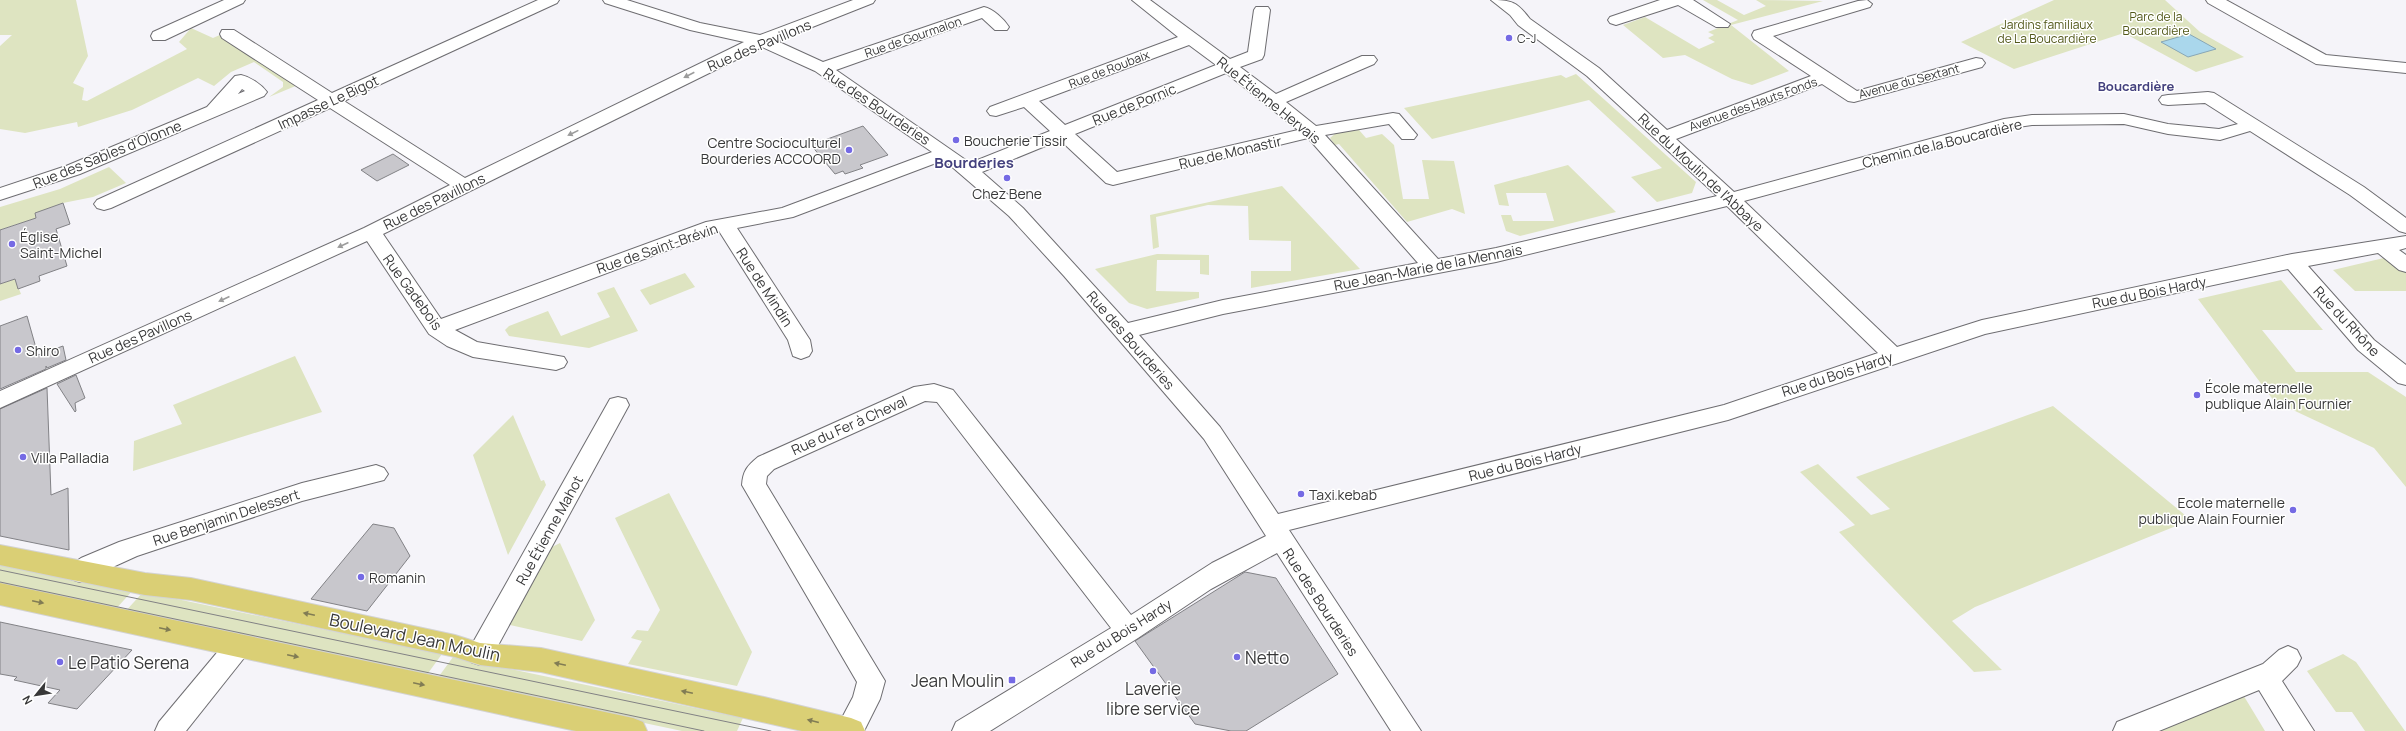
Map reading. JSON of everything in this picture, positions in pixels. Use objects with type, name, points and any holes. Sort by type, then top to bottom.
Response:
[{"type":"main road","name":"Boulevard Jean Moulin","points":[[0,555],[145,584],[191,589],[455,646],[480,654],[541,660],[764,709],[850,731]]},
{"type":"main road","points":[[0,594],[633,731]]},
{"type":"street","points":[[159,36],[237,0]]},
{"type":"street","name":"Impasse Le Bigot","points":[[104,204],[551,0]]},
{"type":"street","name":"Rue des Bourderies","points":[[610,0],[696,27],[762,41],[821,68],[970,170],[1016,212],[1125,331],[1212,433],[1276,534],[1408,731]]},
{"type":"street","name":"Rue des Pavillons","points":[[0,400],[371,232],[738,50],[868,0]]},
{"type":"street","name":"Rue Étienne Hervais","points":[[1140,0],[1274,100],[1312,132],[1434,268]]},
{"type":"street","name":"Rue du Moulin de l'Abbaye","points":[[1499,0],[1516,12],[1524,22],[1593,72],[1730,198],[1894,356]]},
{"type":"street","points":[[1616,20],[1676,0]]},
{"type":"street","points":[[1681,0],[1722,24]]},
{"type":"street","points":[[2214,0],[2322,60],[2406,68]]},
{"type":"street","name":"Avenue des Hauts Fonds","points":[[1825,77],[1760,35],[1864,4]]},
{"type":"street","name":"Rue de Pornic","points":[[970,170],[1256,55],[1262,10]]},
{"type":"street","name":"Rue de Gourmalon","points":[[821,68],[834,65],[984,12],[1001,27]]},
{"type":"street","points":[[228,34],[464,186]]},
{"type":"street","name":"Rue de Roubaix","points":[[996,111],[1191,38]]},
{"type":"street","points":[[1274,100],[1368,60]]},
{"type":"street","name":"Avenue du Sextant","points":[[1825,77],[1854,97],[1976,63]]},
{"type":"street","name":"Avenue des Hauts Fonds","points":[[1664,137],[1825,77]]},
{"type":"street","points":[[2168,100],[2208,98],[2357,191],[2406,227]]},
{"type":"street","points":[[1027,100],[1062,133]]},
{"type":"street","name":"Rue des Sables d'Olonne","points":[[0,194],[66,172],[213,111]]},
{"type":"street","name":"Rue de Monastir","points":[[1062,133],[1113,179],[1312,132],[1393,118],[1408,135]]},
{"type":"street","name":"Chemin de la Boucardière","points":[[1730,198],[2010,123],[2032,120],[2124,119],[2168,130],[2220,135],[2252,125]]},
{"type":"street","name":"Rue de Saint-Brévin","points":[[437,329],[713,226],[786,213],[946,153]]},
{"type":"street","name":"Rue Jean-Marie de la Mennais","points":[[1125,331],[1223,307],[1434,268],[1730,198]]},
{"type":"street","name":"Rue de Mindin","points":[[725,225],[799,340],[801,351]]},
{"type":"street","name":"Rue Gadebois","points":[[371,232],[437,329],[455,341],[473,349],[556,362]]},
{"type":"street","name":"Rue du Bois Hardy","points":[[966,731],[1128,630],[1206,578],[1261,549],[1276,534],[1299,517],[1728,412],[1785,391],[1982,327],[2292,262],[2406,242]]},
{"type":"street","points":[[2382,246],[2406,265]]},
{"type":"street","name":"Rue du Rhône","points":[[2292,262],[2366,345],[2406,377]]},
{"type":"street","name":"Rue du Fer à Cheval","points":[[850,731],[866,698],[871,681],[754,485],[755,473],[766,463],[922,393],[934,392],[945,396],[1128,630]]},
{"type":"street","name":"Rue Étienne Mahot","points":[[480,654],[618,405]]},
{"type":"street","name":"Rue Benjamin Delessert","points":[[80,572],[89,564],[135,547],[338,481],[376,474]]},
{"type":"street","points":[[169,731],[239,645]]},
{"type":"street","points":[[2128,731],[2273,672],[2288,658]]},
{"type":"street","points":[[2272,689],[2300,731]]},
{"type":"green space","points":[[0,0],[76,0],[88,56],[73,83],[84,88],[82,100],[87,101],[187,49],[179,42],[191,28],[213,38],[222,34],[298,85],[269,97],[283,87],[283,82],[254,62],[231,72],[214,86],[198,78],[132,110],[78,127],[77,122],[25,133],[0,129],[0,46],[12,35],[0,35]]},
{"type":"green space","points":[[1703,0],[1717,0],[1744,15],[1766,6],[1756,0],[1823,1],[1731,25],[1789,71],[1752,85],[1732,79],[1685,55],[1663,58],[1623,25],[1645,17],[1699,49],[1715,42],[1708,38],[1714,35],[1708,32],[1738,20]]},
{"type":"green space","points":[[2054,0],[2165,0],[2200,32],[2244,57],[2196,72],[2124,33],[2014,69],[1961,42]]},
{"type":"green space","points":[[1576,74],[1696,182],[1692,193],[1657,202],[1631,177],[1662,168],[1589,100],[1432,139],[1404,108],[1561,75],[1566,78]]},
{"type":"green space","points":[[1359,130],[1366,138],[1382,134],[1394,145],[1403,199],[1429,199],[1422,160],[1454,161],[1465,214],[1452,209],[1407,222],[1339,144],[1335,145],[1330,138],[1336,133]]},
{"type":"green space","points":[[1568,165],[1616,212],[1520,236],[1506,231],[1501,215],[1511,215],[1513,221],[1554,221],[1546,193],[1506,193],[1509,206],[1499,205],[1494,185]]},
{"type":"green space","points":[[109,167],[126,183],[93,197],[63,203],[37,221],[17,224],[0,230],[0,207],[60,189]]},
{"type":"green space","points":[[1282,186],[1360,269],[1251,288],[1251,271],[1291,271],[1291,241],[1249,240],[1248,206],[1208,205],[1156,217],[1159,247],[1153,249],[1150,215]]},
{"type":"green space","points":[[1157,254],[1209,255],[1209,275],[1200,274],[1200,260],[1157,260],[1156,291],[1199,292],[1199,298],[1147,309],[1129,303],[1095,269]]},
{"type":"green space","points":[[2388,257],[2406,269],[2406,291],[2355,291],[2333,270]]},
{"type":"green space","points":[[685,273],[695,287],[650,305],[640,290]]},
{"type":"green space","points":[[15,279],[21,294],[0,301],[0,284]]},
{"type":"green space","points":[[2281,280],[2323,330],[2262,330],[2296,372],[2368,372],[2406,397],[2406,487],[2374,448],[2274,401],[2198,299]]},
{"type":"green space","points":[[614,287],[638,331],[589,348],[509,336],[505,330],[509,326],[548,311],[561,336],[610,317],[597,293]]},
{"type":"green space","points":[[295,356],[322,412],[133,471],[134,441],[182,424],[173,405]]},
{"type":"green space","points":[[2053,406],[2191,520],[1975,607],[1952,621],[2002,670],[1974,672],[1839,532],[1855,525],[1800,472],[1818,464],[1871,515],[1890,509],[1856,477]]},
{"type":"green space","points":[[513,415],[541,481],[544,480],[546,485],[508,555],[473,455]]},
{"type":"green space","points":[[669,493],[752,652],[737,686],[628,664],[642,641],[631,638],[637,630],[648,631],[660,610],[615,518]]},
{"type":"green space","points":[[560,543],[595,620],[582,641],[510,625],[550,548]]},
{"type":"green space","points":[[0,562],[134,589],[114,611],[0,587]]},
{"type":"green space","points":[[143,592],[442,654],[426,676],[124,613]]},
{"type":"green space","points":[[2343,654],[2356,662],[2405,731],[2365,731],[2352,712],[2336,712],[2307,671]]},
{"type":"green space","points":[[453,657],[743,718],[737,731],[682,731],[437,679]]},
{"type":"green space","points":[[2242,693],[2265,731],[2152,731]]},
{"type":"water","points":[[2189,34],[2216,49],[2188,57],[2161,42]]},
{"type":"building","name":"Centre Socioculturel Bourderies ACCOORD","points":[[863,126],[888,155],[860,165],[863,168],[845,174],[843,171],[835,174],[811,145]]},
{"type":"building","points":[[393,154],[409,165],[377,181],[361,170]]},
{"type":"building","name":"Église Saint-Michel","points":[[63,203],[70,224],[56,229],[67,266],[39,276],[40,281],[18,289],[15,279],[0,284],[0,230],[36,218],[35,213]]},
{"type":"building","name":"Shiro","points":[[27,316],[38,355],[63,346],[66,360],[47,368],[46,366],[46,369],[0,389],[0,326]]},
{"type":"building","points":[[76,375],[85,398],[75,403],[75,412],[57,384]]},
{"type":"building","name":"Villa Palladia","points":[[47,388],[51,495],[68,488],[69,550],[0,536],[0,409]]},
{"type":"building","name":"Romanin","points":[[373,524],[394,528],[410,556],[367,611],[311,599]]},
{"type":"building","name":"Netto","points":[[1245,572],[1276,578],[1338,674],[1246,731],[1231,731],[1195,724],[1135,641]]},
{"type":"building","name":"Le Patio Serena","points":[[0,622],[132,650],[77,709],[48,703],[60,690],[14,680],[17,677],[0,674]]},
{"type":"tram line","points":[[0,570],[771,731]]},
{"type":"tram line","points":[[0,582],[704,731]]},
{"type":"place","name":"C-J","points":[[1509,38]]},
{"type":"place","name":"Boucherie Tissir","points":[[956,140]]},
{"type":"place","name":"Centre Socioculturel Bourderies ACCOORD","points":[[849,150]]},
{"type":"place","name":"Chez Bene","points":[[1007,178]]},
{"type":"place","name":"Église Saint-Michel","points":[[12,244]]},
{"type":"place","name":"Shiro","points":[[18,350]]},
{"type":"place","name":"École maternelle publique Alain Fournier","points":[[2197,395]]},
{"type":"place","name":"Villa Palladia","points":[[23,457]]},
{"type":"place","name":"Taxi kebab","points":[[1301,494]]},
{"type":"place","name":"Ecole maternelle publique Alain Fournier","points":[[2293,510]]},
{"type":"place","name":"Romanin","points":[[361,577]]},
{"type":"place","name":"Netto","points":[[1237,657]]},
{"type":"place","name":"Le Patio Serena","points":[[60,662]]},
{"type":"place","name":"Laverie libre service","points":[[1153,671]]},
{"type":"place","name":"Jean Moulin","points":[[1012,680]]},
{"type":"district","name":"Boucardière","points":[[2136,86]]},
{"type":"district","name":"Bourderies","points":[[974,162]]},
{"type":"park label","name":"Parc de la Boucardière","points":[[2156,23]]},
{"type":"park label","name":"Jardins familiaux de La Boucardière","points":[[2047,31]]}]
